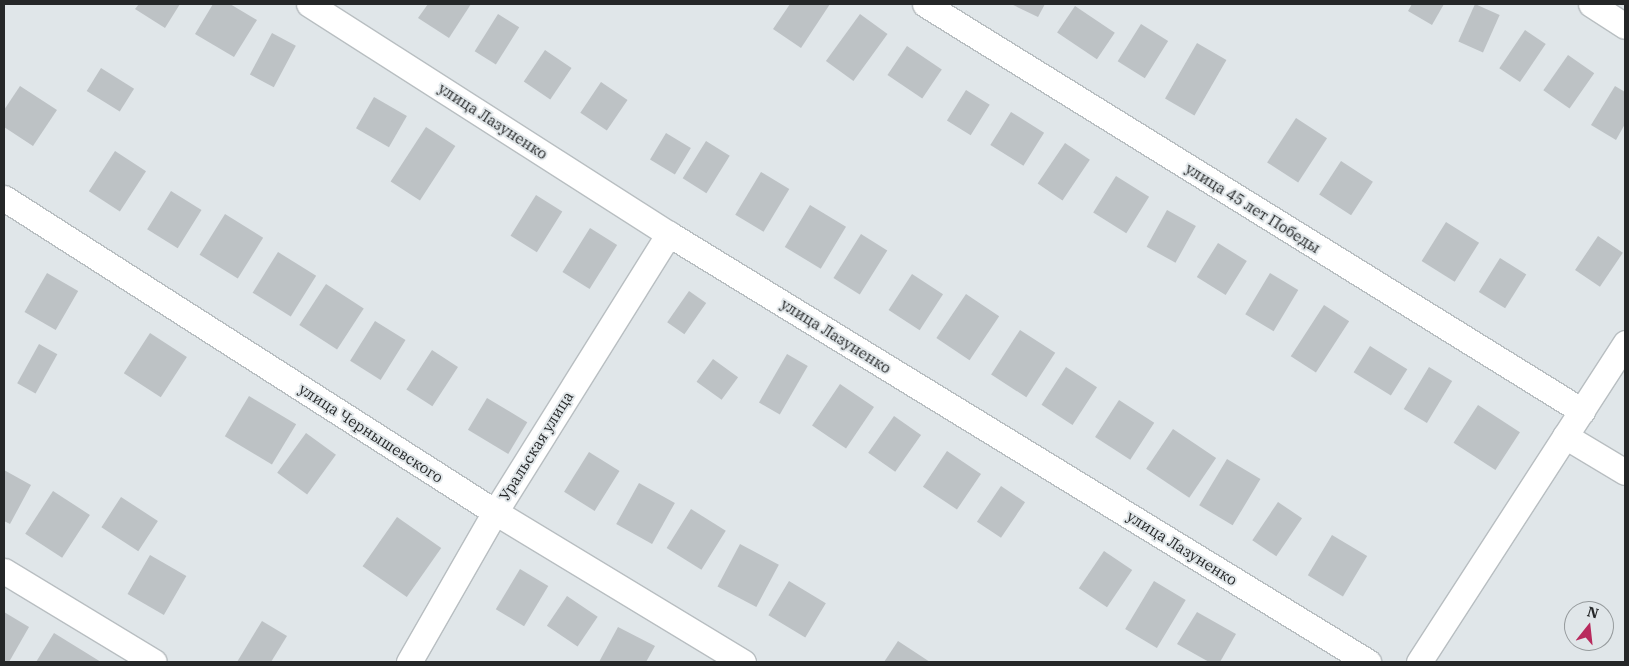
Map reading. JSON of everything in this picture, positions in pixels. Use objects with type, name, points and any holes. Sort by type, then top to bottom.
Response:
[{"type":"street","name":"улица Лазуненко","points":[[309,4],[669,234],[1368,662]]},
{"type":"street","name":"улица 45 лет Победы","points":[[924,4],[1582,411]]},
{"type":"street","points":[[1591,4],[1625,26]]},
{"type":"street","name":"улица Чернышевского","points":[[4,198],[495,512],[744,662]]},
{"type":"street","name":"Уральская улица","points":[[409,662],[495,512],[669,234]]},
{"type":"street","points":[[1419,662],[1625,343]]},
{"type":"street","points":[[1565,436],[1625,472]]},
{"type":"street","points":[[4,571],[154,662]]},
{"type":"building","points":[[139,4],[180,4],[165,28],[135,9]]},
{"type":"building","points":[[213,4],[230,4],[257,20],[234,57],[195,34]]},
{"type":"building","points":[[428,4],[471,4],[449,38],[418,18]]},
{"type":"building","points":[[790,4],[830,4],[801,48],[773,29]]},
{"type":"building","points":[[1011,4],[1045,4],[1038,17]]},
{"type":"building","points":[[1412,4],[1444,4],[1432,25],[1408,11]]},
{"type":"building","points":[[1475,4],[1500,15],[1483,52],[1458,41]]},
{"type":"building","points":[[1075,6],[1115,33],[1097,59],[1057,33]]},
{"type":"building","points":[[498,14],[519,27],[496,65],[475,51]]},
{"type":"building","points":[[860,14],[888,34],[853,81],[826,61]]},
{"type":"building","points":[[1141,24],[1168,41],[1145,78],[1118,61]]},
{"type":"building","points":[[1525,30],[1546,44],[1520,82],[1499,68]]},
{"type":"building","points":[[272,33],[296,46],[274,87],[250,74]]},
{"type":"building","points":[[1197,43],[1226,60],[1194,115],[1165,98]]},
{"type":"building","points":[[907,46],[942,69],[922,99],[887,75]]},
{"type":"building","points":[[545,50],[572,68],[550,99],[524,82]]},
{"type":"building","points":[[1568,55],[1594,73],[1570,109],[1543,90]]},
{"type":"building","points":[[101,68],[134,89],[120,112],[87,91]]},
{"type":"building","points":[[601,82],[628,100],[607,131],[580,113]]},
{"type":"building","points":[[20,86],[57,110],[33,146],[4,127],[4,110]]},
{"type":"building","points":[[1615,86],[1625,92],[1625,124],[1616,140],[1591,125]]},
{"type":"building","points":[[966,90],[990,105],[971,135],[947,121]]},
{"type":"building","points":[[374,97],[407,116],[389,147],[356,128]]},
{"type":"building","points":[[1011,112],[1044,133],[1023,166],[990,145]]},
{"type":"building","points":[[1296,118],[1327,138],[1298,183],[1267,162]]},
{"type":"building","points":[[426,127],[455,146],[420,201],[391,182]]},
{"type":"building","points":[[666,133],[691,148],[675,175],[650,160]]},
{"type":"building","points":[[706,141],[730,156],[706,193],[683,178]]},
{"type":"building","points":[[1065,143],[1090,160],[1062,200],[1038,184]]},
{"type":"building","points":[[115,151],[146,171],[120,211],[89,191]]},
{"type":"building","points":[[1341,161],[1373,182],[1351,215],[1319,195]]},
{"type":"building","points":[[761,172],[789,189],[764,232],[735,215]]},
{"type":"building","points":[[1116,176],[1149,197],[1126,233],[1093,212]]},
{"type":"building","points":[[171,191],[202,210],[178,248],[147,229]]},
{"type":"building","points":[[536,195],[562,211],[537,252],[511,236]]},
{"type":"building","points":[[810,205],[846,227],[821,269],[785,247]]},
{"type":"building","points":[[1167,210],[1196,226],[1176,263],[1147,247]]},
{"type":"building","points":[[225,214],[263,238],[238,279],[200,255]]},
{"type":"building","points":[[1446,222],[1479,243],[1455,282],[1422,261]]},
{"type":"building","points":[[590,228],[617,245],[590,289],[562,272]]},
{"type":"building","points":[[861,234],[887,250],[860,295],[833,278]]},
{"type":"building","points":[[1598,236],[1623,253],[1600,287],[1575,270]]},
{"type":"building","points":[[1218,243],[1247,261],[1226,295],[1197,277]]},
{"type":"building","points":[[278,252],[316,276],[291,317],[253,293]]},
{"type":"building","points":[[1500,258],[1526,274],[1505,308],[1479,292]]},
{"type":"building","points":[[47,273],[78,291],[56,330],[25,312]]},
{"type":"building","points":[[1270,273],[1298,290],[1274,331],[1245,314]]},
{"type":"building","points":[[912,274],[943,294],[920,330],[889,310]]},
{"type":"building","points":[[326,284],[364,309],[337,350],[299,325]]},
{"type":"building","points":[[689,291],[706,303],[684,334],[667,322]]},
{"type":"building","points":[[966,294],[999,316],[970,360],[936,338]]},
{"type":"building","points":[[1324,305],[1349,321],[1316,372],[1291,356]]},
{"type":"building","points":[[375,321],[406,340],[381,380],[350,361]]},
{"type":"building","points":[[1020,330],[1055,353],[1026,397],[991,374]]},
{"type":"building","points":[[150,333],[187,357],[161,397],[124,373]]},
{"type":"building","points":[[39,344],[57,354],[36,394],[17,383]]},
{"type":"building","points":[[1370,346],[1407,369],[1391,396],[1354,372]]},
{"type":"building","points":[[432,350],[458,367],[432,406],[406,389]]},
{"type":"building","points":[[787,354],[808,366],[780,414],[759,402]]},
{"type":"building","points":[[713,359],[738,377],[722,400],[697,382]]},
{"type":"building","points":[[1066,367],[1097,387],[1073,425],[1041,405]]},
{"type":"building","points":[[1429,367],[1452,381],[1427,423],[1404,409]]},
{"type":"building","points":[[840,384],[874,407],[846,448],[812,425]]},
{"type":"building","points":[[249,396],[296,424],[272,465],[225,436]]},
{"type":"building","points":[[487,398],[527,422],[508,454],[468,430]]},
{"type":"building","points":[[1119,400],[1154,423],[1130,460],[1095,437]]},
{"type":"building","points":[[1478,405],[1520,432],[1495,470],[1453,443]]},
{"type":"building","points":[[894,416],[921,435],[895,472],[868,453]]},
{"type":"building","points":[[1173,429],[1216,458],[1189,498],[1146,469]]},
{"type":"building","points":[[306,433],[336,455],[307,494],[277,473]]},
{"type":"building","points":[[947,451],[981,474],[957,510],[923,487]]},
{"type":"building","points":[[589,452],[620,471],[595,511],[564,492]]},
{"type":"building","points":[[1227,459],[1260,479],[1233,525],[1199,505]]},
{"type":"building","points":[[4,470],[31,485],[10,524],[4,521]]},
{"type":"building","points":[[639,483],[675,503],[652,544],[616,524]]},
{"type":"building","points":[[1001,486],[1025,502],[1001,538],[977,522]]},
{"type":"building","points":[[53,491],[90,515],[62,558],[25,534]]},
{"type":"building","points":[[121,497],[158,521],[138,551],[101,527]]},
{"type":"building","points":[[1278,502],[1302,518],[1276,556],[1252,540]]},
{"type":"building","points":[[691,509],[726,531],[701,570],[667,548]]},
{"type":"building","points":[[397,517],[441,548],[407,597],[363,566]]},
{"type":"building","points":[[1332,535],[1367,556],[1343,596],[1308,575]]},
{"type":"building","points":[[740,544],[779,565],[756,607],[717,586]]},
{"type":"building","points":[[1104,551],[1132,570],[1107,607],[1079,588]]},
{"type":"building","points":[[150,555],[186,576],[164,615],[128,594]]},
{"type":"building","points":[[520,569],[548,586],[524,626],[496,609]]},
{"type":"building","points":[[789,581],[826,603],[805,637],[768,615]]},
{"type":"building","points":[[1154,581],[1186,600],[1157,648],[1125,629]]},
{"type":"building","points":[[567,596],[598,617],[578,647],[547,626]]},
{"type":"building","points":[[4,612],[29,627],[9,662],[4,662]]},
{"type":"building","points":[[1197,612],[1236,634],[1220,662],[1209,662],[1177,644]]},
{"type":"building","points":[[262,621],[287,636],[271,662],[237,662]]},
{"type":"building","points":[[618,627],[655,646],[646,662],[599,662]]},
{"type":"building","points":[[54,633],[101,662],[36,662]]},
{"type":"building","points":[[898,641],[930,662],[884,662]]}]
